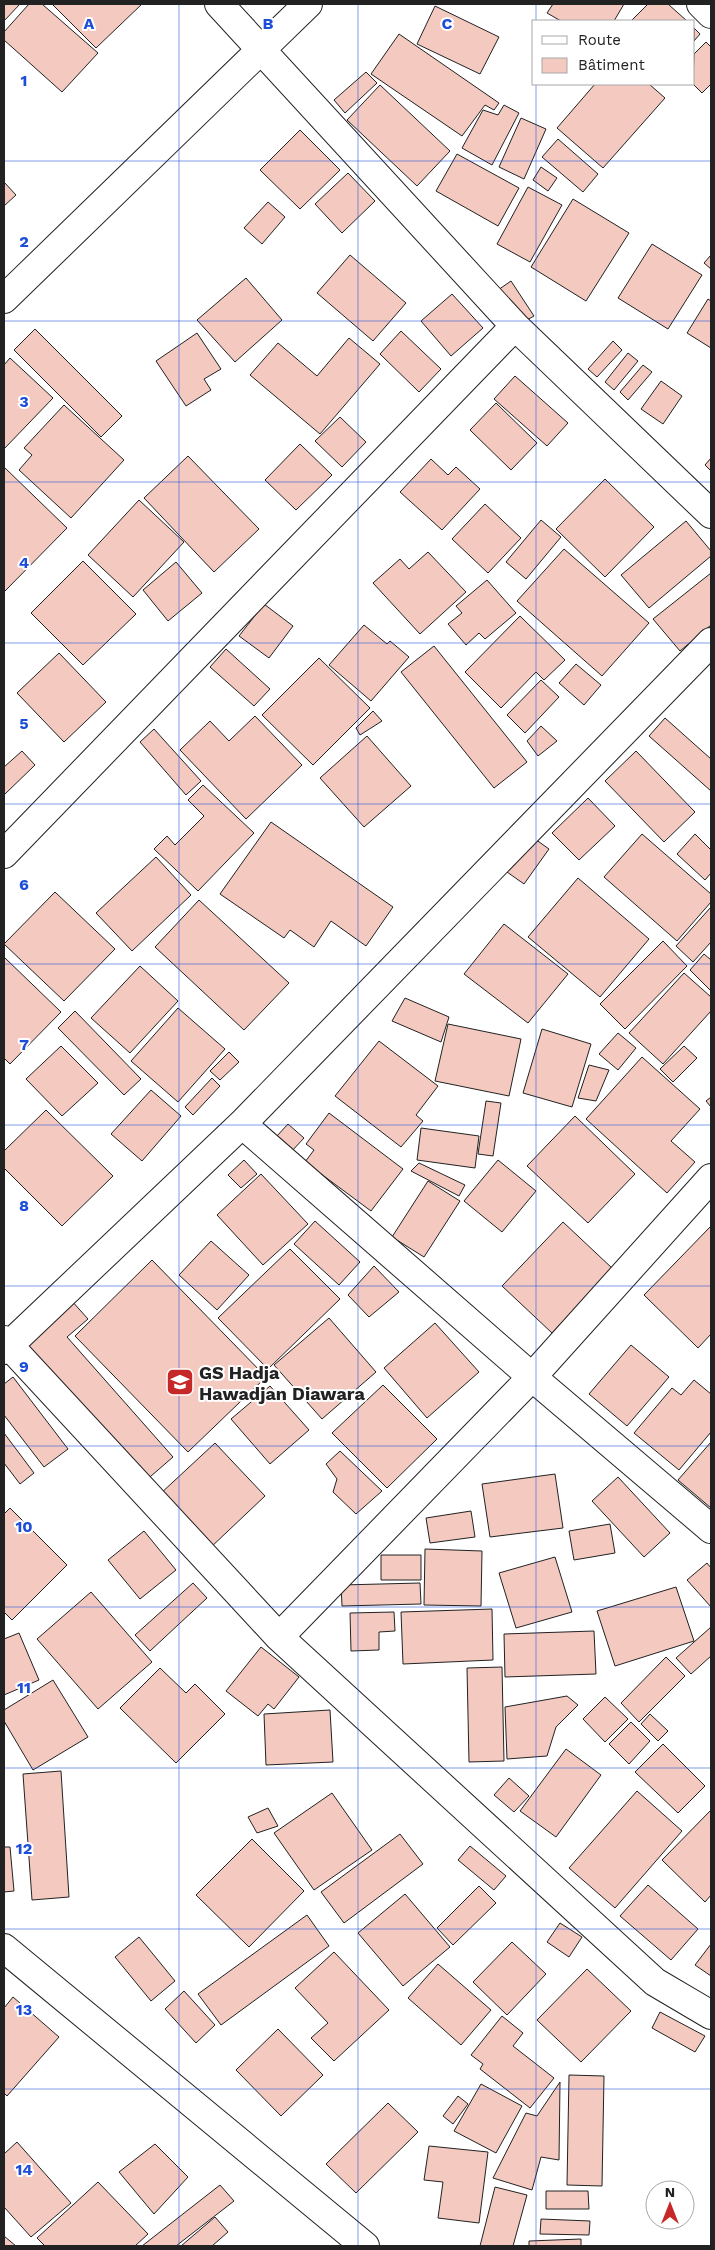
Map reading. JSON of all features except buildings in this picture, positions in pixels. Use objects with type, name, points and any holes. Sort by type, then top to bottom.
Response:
[{"type":"street","points":[[219,4],[516,326],[711,514]]},
{"type":"street","points":[[5,295],[308,4]]},
{"type":"street","points":[[701,4],[711,14]]},
{"type":"street","points":[[4,854],[516,326]]},
{"type":"street","points":[[711,642],[242,1124],[5,1345],[279,1638],[655,1982],[711,2015]]},
{"type":"street","points":[[242,1124],[532,1377],[711,1529]]},
{"type":"street","points":[[279,1638],[532,1377],[711,1178]]},
{"type":"street","points":[[4,1948],[365,2246]]},
{"type":"place","name":"GS Hadja Hawadjan Diawara","points":[[180,1382]]}]
